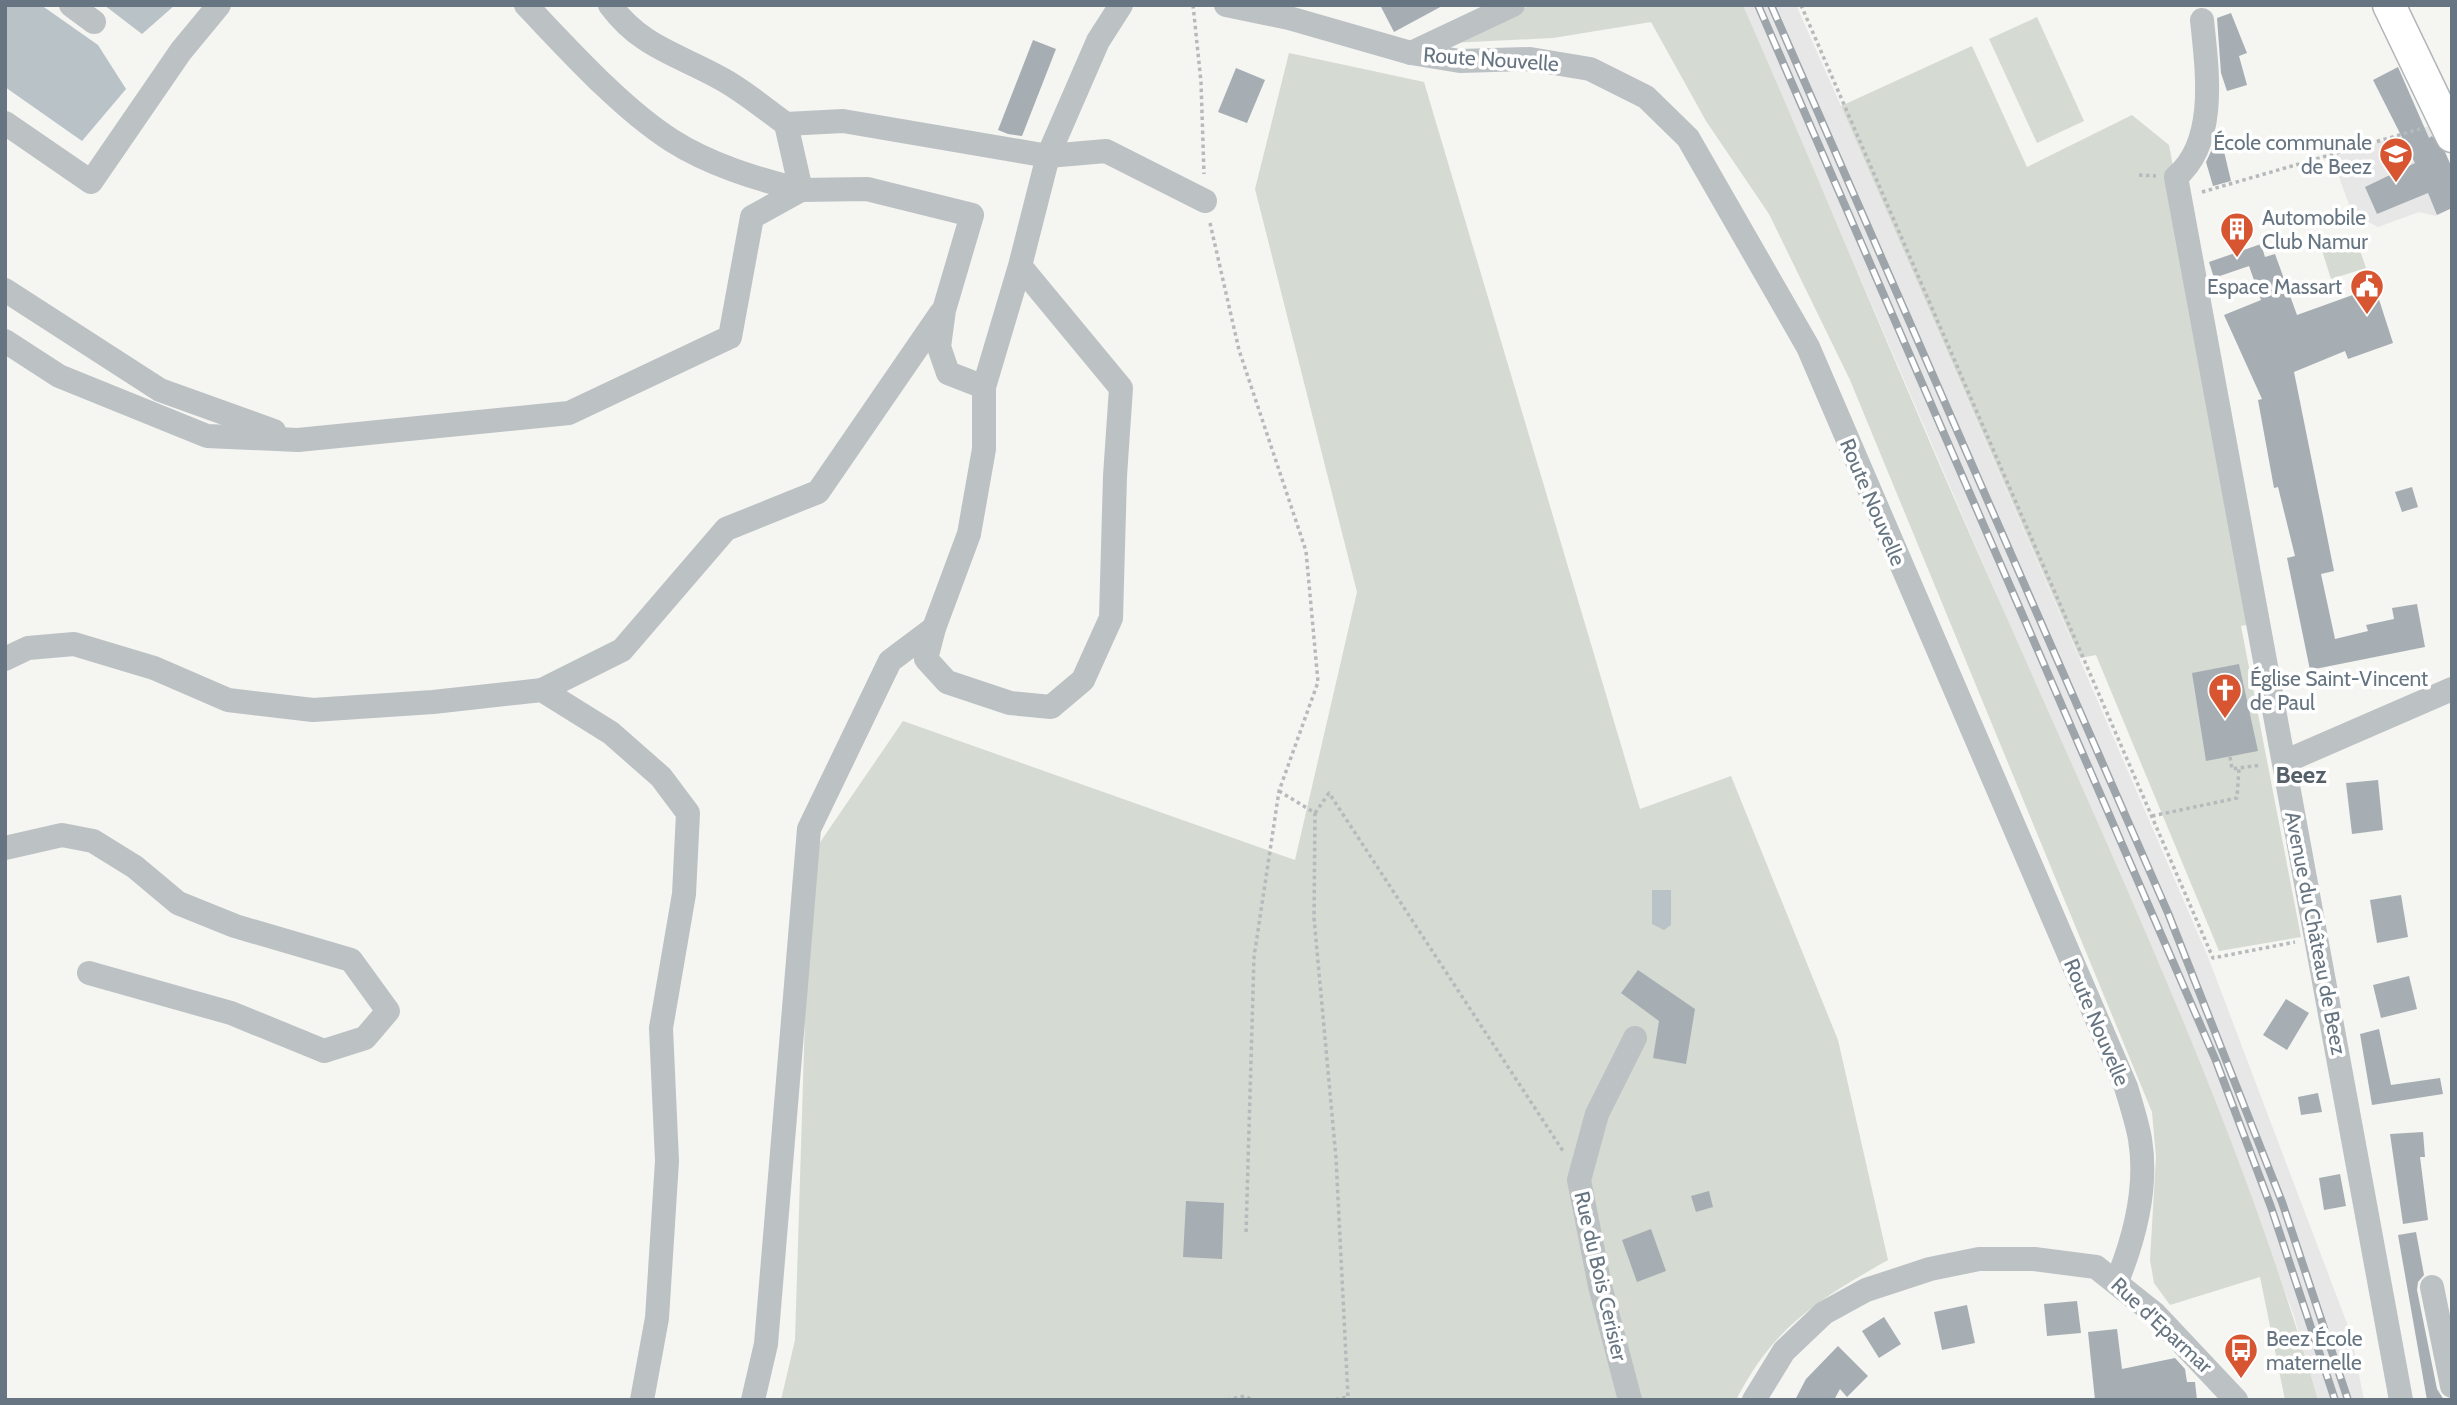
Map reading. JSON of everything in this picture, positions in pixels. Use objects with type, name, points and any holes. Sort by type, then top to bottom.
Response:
[{"type":"main road","points":[[2389,5],[2448,129]]},
{"type":"street","points":[[71,5],[94,22]]},
{"type":"street","points":[[5,123],[90,182],[181,51],[219,5]]},
{"type":"street","points":[[526,5],[594,76],[672,141],[747,176],[801,190],[867,189],[972,215],[944,310],[939,347],[948,373],[984,387]]},
{"type":"street","points":[[610,5],[627,28],[666,54],[722,78],[786,124],[842,121],[1048,156],[1106,151],[1205,201]]},
{"type":"street","points":[[1020,266],[1121,388],[1115,476],[1111,618],[1083,680],[1051,707],[1010,703],[947,682],[926,659],[934,628],[969,534],[984,449],[984,387],[1020,266],[1048,156],[1098,41],[1121,5]]},
{"type":"street","points":[[1410,53],[1513,5]]},
{"type":"street","name":"Route Nouvelle","points":[[1244,7],[1410,53],[1460,61],[1530,59],[1590,69],[1646,97],[1688,138],[1808,347],[2126,1087],[2140,1140],[2141,1189],[2135,1239],[2117,1281]]},
{"type":"street","points":[[2178,187],[2190,165],[2207,103],[2202,20]]},
{"type":"street","points":[[786,124],[801,190]]},
{"type":"street","name":"Avenue du Château de Beez","points":[[2178,187],[2401,1400]]},
{"type":"street","points":[[5,341],[59,376],[207,436],[298,440],[569,413],[730,337],[752,217],[801,190]]},
{"type":"street","points":[[5,290],[160,390],[298,440]]},
{"type":"street","points":[[5,659],[28,648],[74,644],[154,668],[228,700],[313,710],[433,702],[542,690],[622,650],[726,528],[818,492],[944,310]]},
{"type":"street","points":[[753,1400],[766,1344],[809,830],[890,661],[934,628]]},
{"type":"street","points":[[2284,762],[2452,689]]},
{"type":"street","points":[[542,690],[611,733],[661,777],[688,813],[684,894],[660,1028],[667,1161],[657,1318],[642,1400]]},
{"type":"street","points":[[5,848],[61,835],[93,841],[135,867],[178,903],[235,926],[351,960],[388,1010],[365,1038],[324,1051],[231,1013],[89,973]]},
{"type":"street","name":"Rue du Bois Cerisier","points":[[1630,1400],[1600,1286],[1579,1180],[1597,1114],[1635,1038]]},
{"type":"street","name":"Rue d'Eparmar","points":[[1754,1400],[1784,1351],[1824,1313],[1866,1290],[1917,1273],[1979,1259],[2034,1259],[2096,1267],[2117,1281],[2155,1314],[2236,1400]]},
{"type":"street","points":[[2432,1287],[2452,1386]]},
{"type":"path","points":[[1194,5],[1201,82],[1205,201],[1239,349],[1306,551],[1318,682],[1279,791],[1254,957],[1245,1233]]},
{"type":"path","points":[[1801,5],[2213,958],[2318,938]]},
{"type":"path","points":[[2178,187],[2332,157],[2448,129]]},
{"type":"path","points":[[2230,757],[2232,769],[2284,762]]},
{"type":"path","points":[[2152,816],[2237,798],[2239,768]]},
{"type":"path","points":[[1279,791],[1315,813]]},
{"type":"path","points":[[1334,1400],[1348,1396],[1347,1355],[1336,1158],[1314,918],[1315,813],[1329,793],[1576,1169],[1579,1180]]},
{"type":"path","points":[[1227,1400],[1245,1396],[1252,1400]]},
{"type":"shaded area","points":[[5,5],[41,5],[98,45],[126,89],[82,141],[5,87]]},
{"type":"shaded area","points":[[104,5],[175,5],[142,34]]},
{"type":"shaded area","points":[[1531,5],[1743,5],[1942,471],[2178,1008],[2254,1202],[2288,1300],[2318,1400],[2285,1400],[2260,1277],[2170,1305],[2154,1283],[2150,1260],[2156,1157],[2152,1112],[1850,380],[1769,214],[1706,121],[1651,22],[1553,38],[1450,43]]},
{"type":"shaded area","points":[[1743,5],[1796,5],[1841,106],[2208,957],[2351,1334],[2364,1400],[2318,1400],[2293,1313],[2228,1136],[2135,908],[2007,619]]},
{"type":"shaded area","points":[[2037,17],[2084,121],[2037,143],[1989,39]]},
{"type":"shaded area","points":[[1972,46],[2027,167],[2132,115],[2169,145],[2258,623],[2241,626],[2301,937],[2219,951],[2096,655],[2080,658],[1841,106]]},
{"type":"shaded area","points":[[1289,53],[1424,82],[1640,809],[1731,776],[1838,1040],[1888,1260],[1840,1288],[1800,1317],[1766,1353],[1736,1400],[781,1400],[795,1340],[810,857],[903,721],[1295,860],[1357,592],[1255,189]]},
{"type":"shaded area","name":"École communale de Beez","points":[[2432,125],[2452,168],[2436,216],[2419,212],[2378,227],[2352,213],[2332,157]]},
{"type":"shaded area","points":[[2355,236],[2366,268],[2331,279],[2321,247]]},
{"type":"shaded area","points":[[1652,890],[1671,890],[1671,925],[1664,930],[1652,924]]},
{"type":"building","points":[[1380,5],[1444,5],[1394,32]]},
{"type":"building","points":[[2231,13],[2247,53],[2239,56],[2247,85],[2227,91],[2221,73],[2217,18]]},
{"type":"building","points":[[1033,40],[1056,49],[1022,136],[1008,134],[998,130]]},
{"type":"building","points":[[2398,67],[2429,138],[2432,136],[2445,152],[2452,168],[2452,208],[2437,215],[2428,193],[2377,214],[2365,187],[2415,163],[2373,80]]},
{"type":"building","points":[[1236,68],[1265,80],[1247,123],[1218,112]]},
{"type":"building","points":[[2222,143],[2231,181],[2213,186],[2206,162],[2214,145]]},
{"type":"building","points":[[2261,244],[2265,257],[2275,254],[2297,315],[2375,287],[2393,343],[2348,359],[2345,351],[2294,372],[2334,571],[2321,574],[2335,639],[2368,631],[2366,625],[2394,619],[2392,608],[2417,604],[2425,647],[2310,670],[2287,558],[2295,556],[2278,487],[2274,488],[2258,400],[2262,399],[2224,315],[2261,300],[2249,266],[2214,278],[2209,262]]},
{"type":"building","points":[[2412,487],[2418,507],[2402,512],[2395,492]]},
{"type":"building","name":"Église Saint-Vincent de Paul","points":[[2239,664],[2258,751],[2206,761],[2192,673]]},
{"type":"building","points":[[2378,780],[2383,830],[2352,834],[2346,783]]},
{"type":"building","points":[[2401,895],[2408,937],[2377,943],[2370,900]]},
{"type":"building","points":[[1638,970],[1695,1009],[1686,1064],[1653,1058],[1659,1021],[1621,993]]},
{"type":"building","points":[[2409,976],[2417,1009],[2381,1018],[2373,985]]},
{"type":"building","points":[[2286,999],[2309,1013],[2287,1050],[2263,1035]]},
{"type":"building","points":[[2379,1029],[2391,1085],[2440,1078],[2443,1094],[2372,1105],[2360,1034]]},
{"type":"building","points":[[2318,1093],[2322,1112],[2301,1115],[2298,1097]]},
{"type":"building","points":[[2423,1132],[2425,1157],[2420,1157],[2428,1220],[2403,1224],[2390,1134]]},
{"type":"building","points":[[2340,1174],[2346,1206],[2324,1210],[2319,1178]]},
{"type":"building","points":[[1709,1191],[1713,1207],[1696,1212],[1691,1196]]},
{"type":"building","points":[[1186,1201],[1224,1203],[1222,1259],[1183,1257]]},
{"type":"building","points":[[1651,1229],[1666,1271],[1637,1282],[1622,1240]]},
{"type":"building","points":[[2416,1232],[2424,1275],[2418,1282],[2417,1290],[2437,1389],[2444,1400],[2427,1400],[2398,1235]]},
{"type":"building","points":[[2077,1301],[2081,1333],[2047,1336],[2044,1304]]},
{"type":"building","points":[[1967,1305],[1975,1343],[1942,1350],[1934,1312]]},
{"type":"building","points":[[1884,1317],[1901,1344],[1879,1358],[1862,1331]]},
{"type":"building","points":[[2117,1329],[2122,1369],[2175,1358],[2185,1369],[2187,1382],[2195,1382],[2197,1400],[2095,1400],[2088,1332]]},
{"type":"building","points":[[1838,1346],[1868,1376],[1847,1397],[1840,1389],[1834,1400],[1795,1400],[1806,1379]]},
{"type":"railway","points":[[1758,5],[2216,1061],[2271,1207],[2335,1400]]},
{"type":"railway","points":[[1771,5],[2168,913],[2282,1202],[2348,1400]]},
{"type":"place","name":"École communale de Beez","points":[[2396,184]]},
{"type":"place","name":"Automobile Club Namur","points":[[2237,259]]},
{"type":"place","name":"Espace Massart","points":[[2367,316]]},
{"type":"place","name":"Église Saint-Vincent de Paul","points":[[2225,720]]},
{"type":"place","name":"Beez École maternelle","points":[[2241,1380]]},
{"type":"district","name":"Beez","points":[[2301,774]]}]
